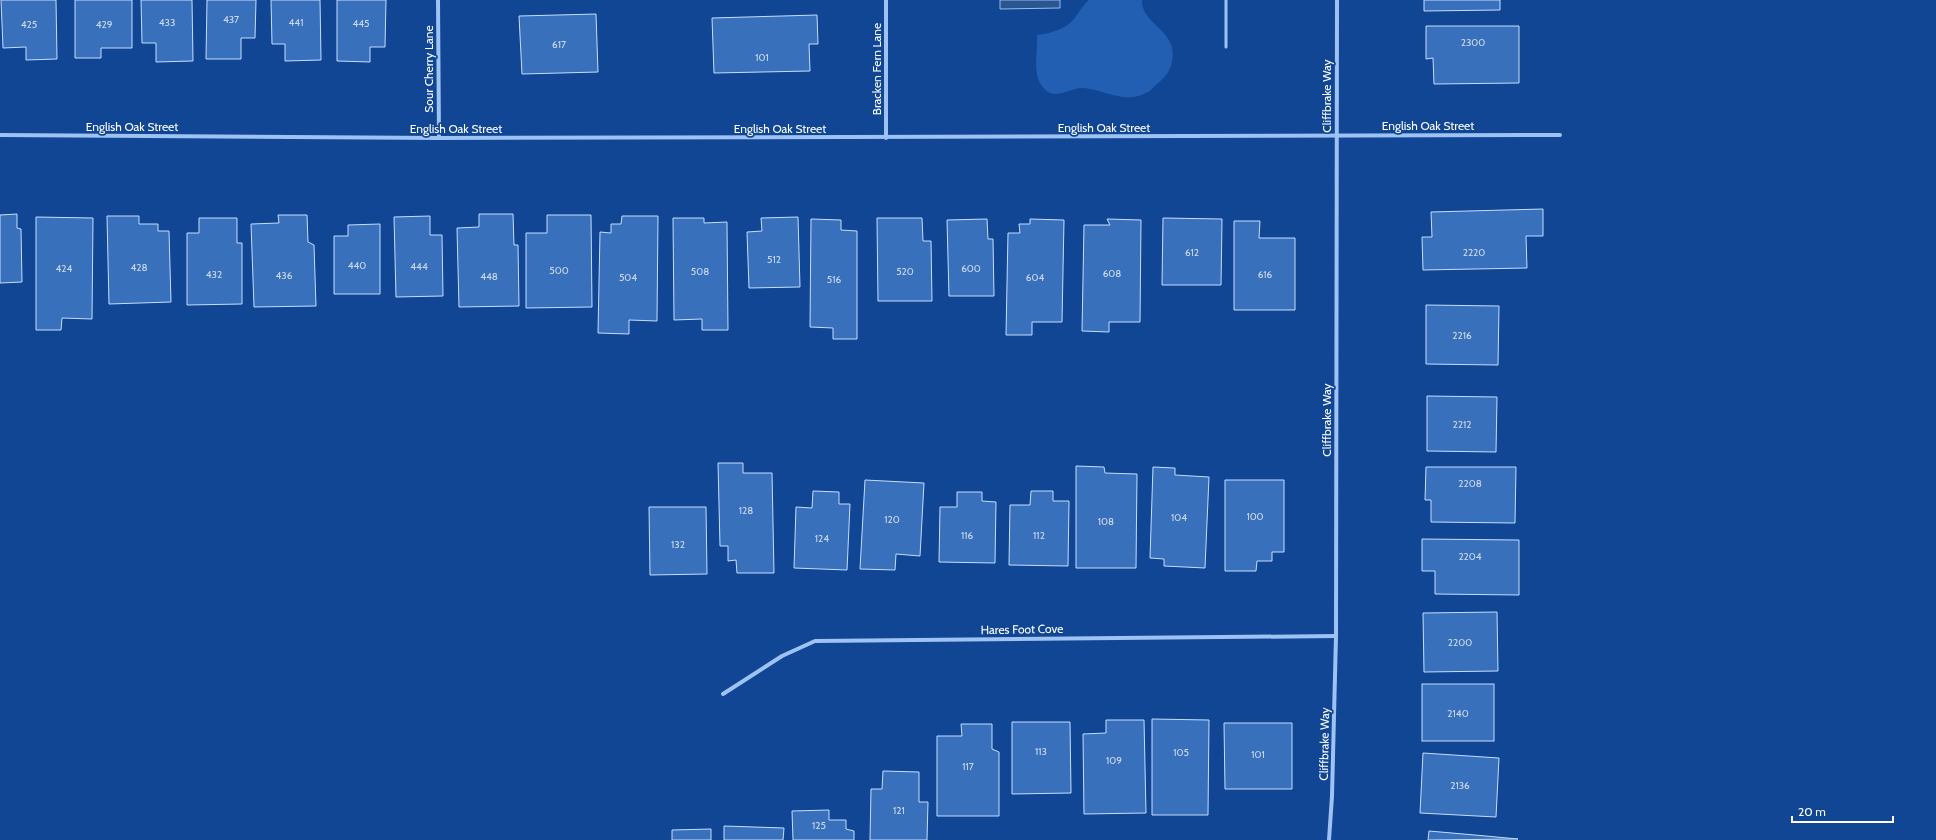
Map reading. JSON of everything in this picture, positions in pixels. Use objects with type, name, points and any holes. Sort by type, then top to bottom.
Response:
[{"type":"street","name":"Sour Cherry Lane","points":[[438,0],[438,138]]},
{"type":"street","name":"Bracken Fern Lane","points":[[886,0],[886,138]]},
{"type":"street","name":"Cliffbrake Way","points":[[1329,840],[1332,796],[1336,636],[1336,0]]},
{"type":"street","name":"English Oak Street","points":[[0,135],[438,138],[1560,135]]},
{"type":"street","name":"Hares Foot Cove","points":[[723,694],[782,656],[815,641],[1336,636]]},
{"type":"lane","points":[[1226,0],[1226,47]]},
{"type":"shaded area","points":[[1000,0],[1060,0],[1060,8],[1000,9]]},
{"type":"shaded area","points":[[1089,0],[1142,0],[1143,9],[1147,16],[1170,42],[1173,51],[1171,66],[1165,77],[1149,91],[1140,96],[1132,97],[1116,96],[1084,88],[1078,88],[1055,94],[1050,93],[1040,83],[1036,66],[1037,35],[1046,34],[1066,26],[1073,20]]},
{"type":"building","points":[[1,0],[56,0],[57,59],[26,60],[26,47],[3,48]]},
{"type":"building","points":[[75,0],[132,0],[132,48],[101,48],[101,58],[75,58]]},
{"type":"building","points":[[141,0],[192,0],[193,61],[156,62],[156,43],[142,43]]},
{"type":"building","points":[[207,0],[256,0],[255,38],[241,38],[241,59],[206,59]]},
{"type":"building","points":[[271,0],[320,0],[321,60],[285,61],[285,44],[272,44]]},
{"type":"building","points":[[337,0],[386,0],[385,47],[370,47],[370,62],[337,61]]},
{"type":"building","points":[[1424,0],[1500,0],[1500,10],[1424,11]]},
{"type":"building","points":[[596,14],[598,72],[522,74],[519,16]]},
{"type":"building","points":[[817,15],[818,44],[809,44],[810,71],[714,73],[712,18]]},
{"type":"building","points":[[1426,26],[1519,26],[1519,83],[1434,84],[1433,58],[1426,59]]},
{"type":"building","points":[[1543,209],[1543,236],[1526,236],[1527,268],[1423,270],[1422,237],[1432,237],[1431,212]]},
{"type":"building","points":[[17,214],[17,228],[21,229],[22,282],[0,283],[0,215]]},
{"type":"building","points":[[479,214],[513,214],[514,245],[518,245],[519,306],[459,307],[457,228],[479,227]]},
{"type":"building","points":[[278,215],[307,215],[308,242],[314,245],[316,306],[254,307],[251,224],[279,223]]},
{"type":"building","points":[[547,215],[591,215],[592,307],[526,308],[526,233],[547,233]]},
{"type":"building","points":[[107,216],[139,216],[139,224],[158,224],[158,231],[169,231],[171,302],[109,304]]},
{"type":"building","points":[[430,216],[430,235],[442,235],[443,296],[396,297],[394,217]]},
{"type":"building","points":[[622,216],[658,216],[657,321],[629,320],[629,334],[598,333],[600,232],[611,233],[611,224],[621,224]]},
{"type":"building","points":[[36,217],[93,218],[92,319],[62,318],[61,330],[36,330]]},
{"type":"building","points":[[798,217],[800,287],[749,288],[747,232],[762,231],[761,218]]},
{"type":"building","points":[[199,218],[237,218],[237,243],[242,243],[242,304],[187,305],[187,233],[199,233]]},
{"type":"building","points":[[673,218],[704,218],[704,223],[727,222],[728,330],[702,330],[702,319],[674,320]]},
{"type":"building","points":[[877,218],[922,218],[923,241],[931,241],[932,301],[878,301]]},
{"type":"building","points":[[1163,218],[1222,219],[1221,285],[1162,285]]},
{"type":"building","points":[[811,219],[841,220],[841,230],[857,231],[857,339],[833,339],[833,328],[810,327]]},
{"type":"building","points":[[987,219],[988,239],[993,239],[994,296],[949,296],[947,220]]},
{"type":"building","points":[[1030,219],[1064,220],[1062,322],[1032,322],[1032,335],[1006,335],[1008,233],[1020,233],[1019,224],[1030,224]]},
{"type":"building","points":[[1107,219],[1141,220],[1140,322],[1109,322],[1109,332],[1082,331],[1084,225],[1110,225]]},
{"type":"building","points":[[1234,221],[1260,221],[1259,238],[1295,238],[1295,310],[1234,310]]},
{"type":"building","points":[[380,224],[380,294],[334,294],[334,236],[348,236],[348,225]]},
{"type":"building","points":[[1426,305],[1499,306],[1498,365],[1426,364]]},
{"type":"building","points":[[1427,396],[1497,397],[1496,452],[1427,451]]},
{"type":"building","points":[[718,463],[743,463],[743,473],[772,473],[774,573],[737,573],[736,560],[728,561],[728,546],[720,546]]},
{"type":"building","points":[[1076,466],[1104,467],[1105,473],[1137,474],[1136,568],[1076,568]]},
{"type":"building","points":[[1153,467],[1175,468],[1175,475],[1209,477],[1205,568],[1164,566],[1164,559],[1150,558]]},
{"type":"building","points":[[1426,467],[1516,467],[1515,523],[1431,522],[1431,500],[1425,500]]},
{"type":"building","points":[[865,480],[924,483],[920,556],[896,554],[895,570],[860,569]]},
{"type":"building","points":[[1225,480],[1284,480],[1284,552],[1272,552],[1272,561],[1257,561],[1256,571],[1225,571]]},
{"type":"building","points":[[813,491],[839,492],[839,504],[850,504],[847,570],[794,568],[796,507],[812,508]]},
{"type":"building","points":[[1031,491],[1053,491],[1053,501],[1069,501],[1068,566],[1009,565],[1010,505],[1030,505]]},
{"type":"building","points":[[957,492],[982,492],[982,501],[996,502],[995,563],[939,562],[940,507],[957,507]]},
{"type":"building","points":[[649,507],[706,507],[707,574],[650,575]]},
{"type":"building","points":[[1422,539],[1519,540],[1519,595],[1435,594],[1435,571],[1422,571]]},
{"type":"building","points":[[1497,612],[1498,671],[1424,672],[1423,613]]},
{"type":"building","points":[[1422,684],[1494,684],[1494,741],[1422,741]]},
{"type":"building","points":[[1152,719],[1209,720],[1208,815],[1152,815]]},
{"type":"building","points":[[1106,720],[1144,720],[1146,813],[1084,814],[1083,734],[1106,733]]},
{"type":"building","points":[[1012,722],[1070,722],[1071,793],[1012,794]]},
{"type":"building","points":[[1224,723],[1292,723],[1292,789],[1225,789]]},
{"type":"building","points":[[961,724],[992,724],[992,749],[999,752],[999,816],[937,816],[937,736],[962,736]]},
{"type":"building","points":[[1423,753],[1499,758],[1496,817],[1420,813]]},
{"type":"building","points":[[883,771],[919,772],[919,802],[928,802],[927,840],[870,840],[871,789],[882,789]]},
{"type":"building","points":[[829,810],[829,820],[846,820],[846,829],[854,831],[854,840],[793,840],[792,811]]},
{"type":"building","points":[[724,826],[784,828],[783,840],[724,840]]},
{"type":"building","points":[[711,829],[711,840],[672,840],[672,830]]},
{"type":"building","points":[[1429,831],[1486,836],[1518,839],[1428,840]]}]
